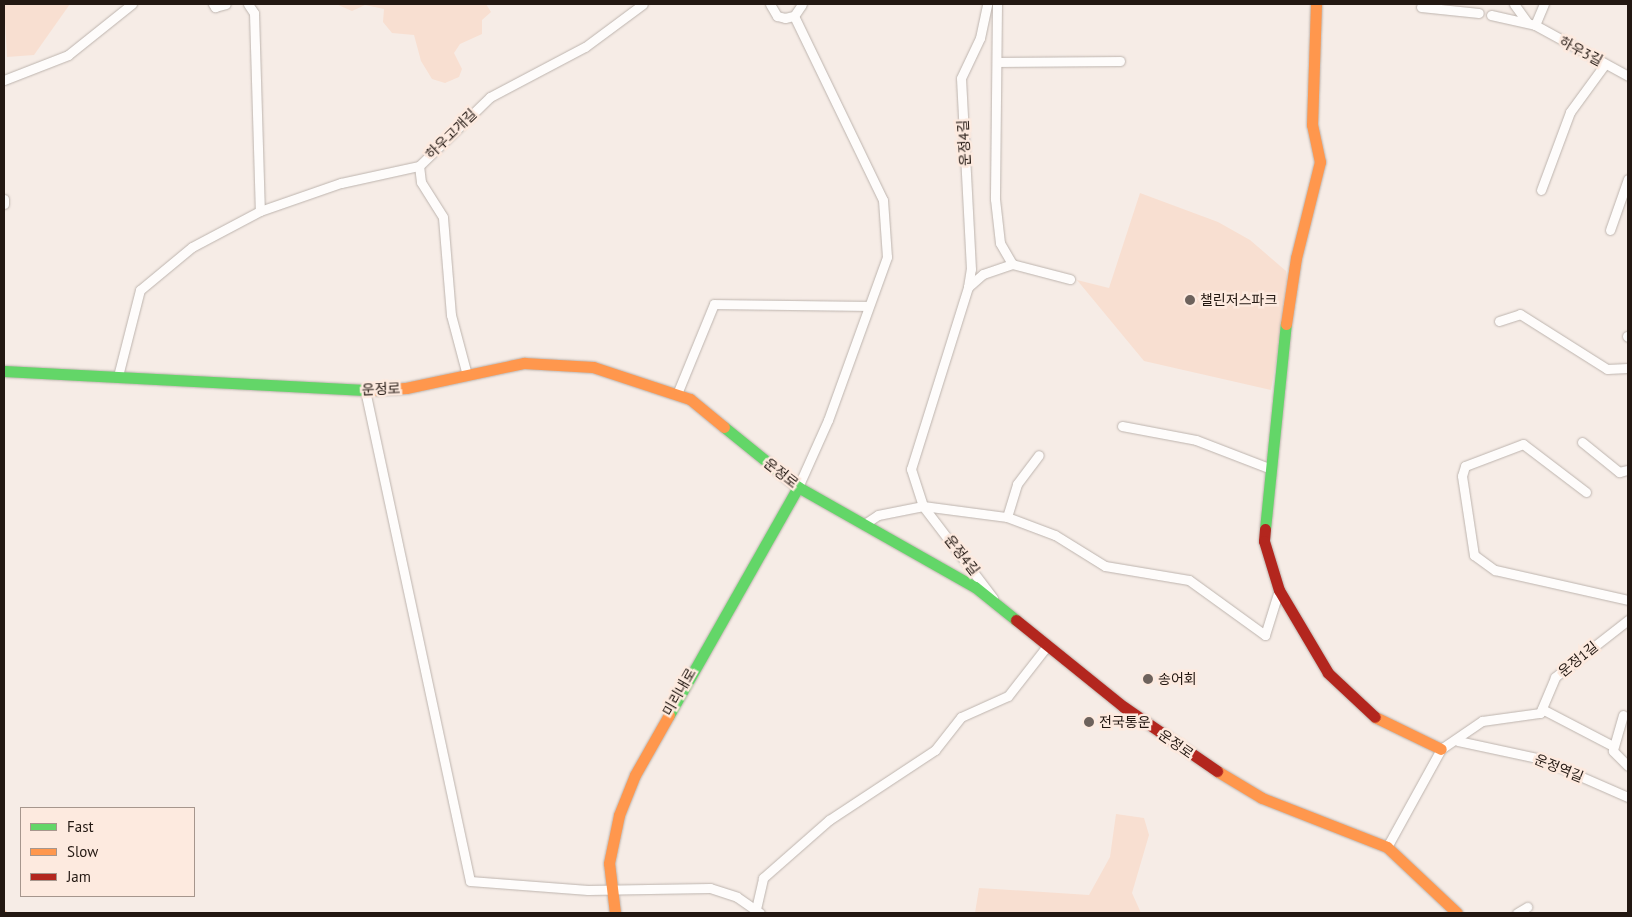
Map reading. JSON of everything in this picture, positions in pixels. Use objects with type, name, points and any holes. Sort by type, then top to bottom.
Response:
[{"type":"street","points":[[4,80],[68,55],[132,4]]},
{"type":"street","points":[[212,4],[215,7],[226,4]]},
{"type":"street","points":[[248,4],[254,13],[260,211]]},
{"type":"street","name":"하우고개길","points":[[467,375],[451,315],[443,217],[421,182],[419,166],[490,97],[585,47],[643,4]]},
{"type":"street","points":[[770,4],[777,16],[794,16]]},
{"type":"street","points":[[794,16],[802,4]]},
{"type":"street","name":"운정4길","points":[[987,4],[980,38],[961,78],[968,287],[911,469],[923,506],[998,607]]},
{"type":"street","points":[[997,4],[999,62],[995,200],[1000,243],[1012,264]]},
{"type":"street","points":[[1316,4],[1312,125],[1320,162],[1296,258],[1276,389],[1278,412],[1270,470],[1264,541],[1279,590],[1328,672],[1345,691],[1382,723],[1441,749]]},
{"type":"street","points":[[1448,8],[1458,4]]},
{"type":"street","name":"하우3길","points":[[1514,4],[1531,23]]},
{"type":"street","points":[[1531,23],[1544,4]]},
{"type":"street","points":[[1421,7],[1448,8],[1479,13]]},
{"type":"street","name":"하우3길","points":[[1491,15],[1531,23],[1628,76]]},
{"type":"street","points":[[794,16],[883,200],[887,257],[867,306],[828,420],[798,487]]},
{"type":"street","points":[[999,62],[1120,61]]},
{"type":"street","points":[[1541,190],[1570,112],[1605,64]]},
{"type":"street","points":[[118,376],[140,290],[192,247],[260,211],[341,183],[419,166]]},
{"type":"street","points":[[1610,230],[1628,179]]},
{"type":"street","points":[[4,199],[4,204]]},
{"type":"street","points":[[968,287],[983,274],[1012,264],[1070,279]]},
{"type":"street","points":[[677,394],[714,304],[867,306]]},
{"type":"street","points":[[1499,321],[1520,314],[1607,369],[1628,368]]},
{"type":"street","name":"운정로","points":[[4,371],[365,390],[406,388],[524,363],[593,368],[677,394],[690,399],[798,487],[866,523],[998,607],[1124,707],[1210,767],[1262,798],[1387,847],[1457,913]]},
{"type":"street","points":[[365,390],[470,881],[610,889],[710,888],[737,897],[758,911],[763,878],[829,820],[935,750],[961,717],[1008,696],[1047,646]]},
{"type":"street","points":[[1122,426],[1196,440],[1270,470]]},
{"type":"street","points":[[1582,442],[1620,472],[1628,470]]},
{"type":"street","points":[[1586,492],[1523,444],[1465,466],[1462,476],[1474,555],[1495,570],[1628,600]]},
{"type":"street","points":[[1007,517],[1017,484],[1039,455]]},
{"type":"street","name":"미리내로","points":[[615,913],[610,889],[609,863],[619,815],[635,775],[798,487]]},
{"type":"street","name":"운정4길","points":[[866,523],[878,515],[923,506],[1007,517],[1055,535],[1105,566],[1189,580],[1265,635],[1279,590]]},
{"type":"street","name":"운정1길","points":[[1542,709],[1555,678],[1628,620]]},
{"type":"street","points":[[1387,847],[1441,749],[1458,742],[1482,721],[1542,709],[1613,746],[1624,764]]},
{"type":"street","points":[[1613,746],[1623,715]]},
{"type":"street","name":"운정역길","points":[[1458,742],[1541,759],[1628,797]]},
{"type":"street","points":[[1517,913],[1527,907]]},
{"type":"shaded area","points":[[4,4],[70,4],[34,55],[7,57]]},
{"type":"shaded area","points":[[336,4],[486,4],[491,12],[482,20],[482,34],[460,44],[454,53],[462,69],[459,77],[445,83],[432,79],[421,61],[414,35],[392,33],[383,22],[384,9],[365,5],[352,11]]},
{"type":"shaded area","name":"챌린저스파크","points":[[1140,193],[1218,222],[1250,240],[1286,271],[1289,289],[1271,390],[1144,361],[1077,280],[1109,288]]},
{"type":"shaded area","points":[[1116,814],[1144,818],[1149,835],[1132,893],[1141,913],[975,913],[979,888],[1089,895],[1110,857]]},
{"type":"traffic: fast","points":[[1265,529],[1286,324]]},
{"type":"traffic: fast","points":[[4,371],[370,390]]},
{"type":"traffic: fast","points":[[724,427],[798,487],[975,587],[1016,620]]},
{"type":"traffic: fast","points":[[669,715],[798,487]]},
{"type":"traffic: slow","points":[[1286,324],[1296,258],[1320,162],[1312,125],[1316,4]]},
{"type":"traffic: slow","points":[[370,390],[406,388],[524,363],[593,367],[690,399],[724,427]]},
{"type":"traffic: slow","points":[[615,913],[609,863],[619,815],[635,775],[669,715]]},
{"type":"traffic: slow","points":[[1375,717],[1441,749]]},
{"type":"traffic: slow","points":[[1217,771],[1262,798],[1387,847],[1457,913]]},
{"type":"traffic: jam","points":[[1265,529],[1264,541],[1279,590],[1328,673],[1375,717]]},
{"type":"traffic: jam","points":[[1016,620],[1124,707],[1217,771]]},
{"type":"place","name":"챌린저스파크","points":[[1190,300]]},
{"type":"place","name":"송어회","points":[[1148,679]]},
{"type":"place","name":"전국통운","points":[[1089,722]]}]
